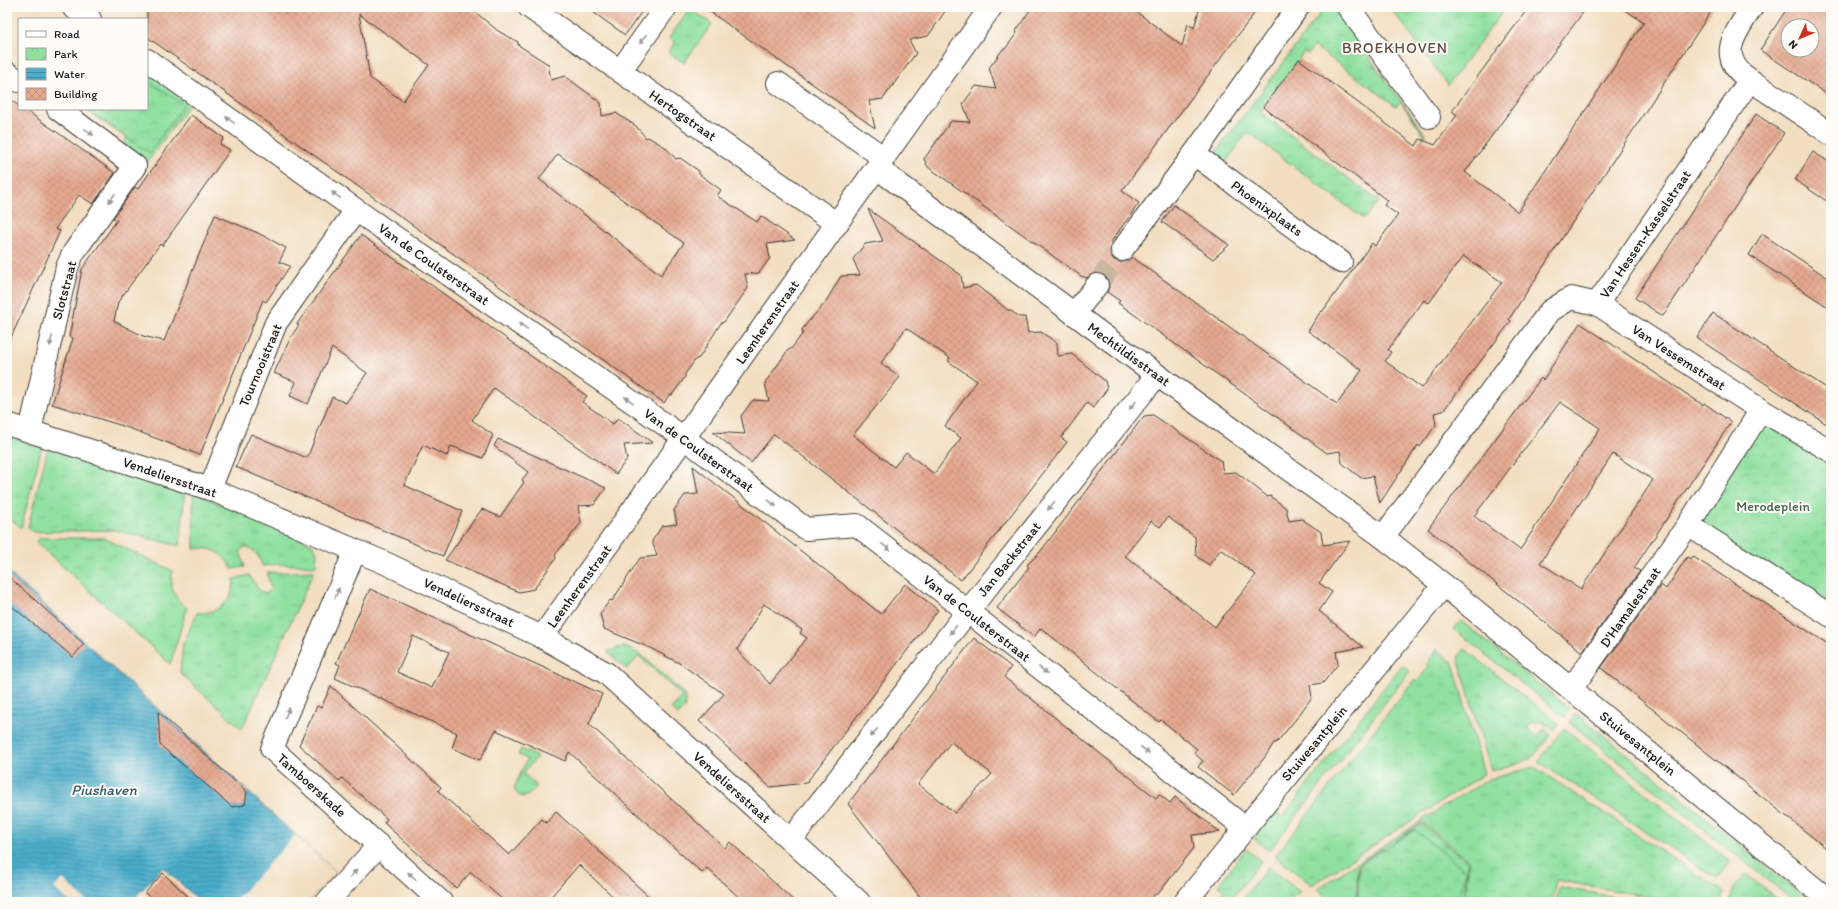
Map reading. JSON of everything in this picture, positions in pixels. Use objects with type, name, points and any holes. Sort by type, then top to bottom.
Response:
[{"type":"street","points":[[62,18],[70,7]]},
{"type":"street","points":[[73,7],[89,18]]},
{"type":"street","name":"Hertogstraat","points":[[529,7],[837,224]]},
{"type":"street","points":[[620,71],[666,7]]},
{"type":"street","name":"Leenherenstraat","points":[[542,637],[991,7]]},
{"type":"street","points":[[1122,250],[1194,154],[1298,7]]},
{"type":"street","points":[[1348,7],[1429,117]]},
{"type":"street","points":[[1752,7],[1733,36],[1730,56],[1739,73],[1831,134]]},
{"type":"street","name":"Van de Coulsterstraat","points":[[148,61],[356,210],[684,438],[806,529],[857,524],[1244,828]]},
{"type":"street","name":"Van Hessen-Kasselstraat","points":[[1383,538],[1550,311],[1571,298],[1597,304],[1750,80]]},
{"type":"street","points":[[778,83],[880,163]]},
{"type":"street","name":"Slotstraat","points":[[30,431],[68,267],[74,252],[135,166],[59,110]]},
{"type":"street","name":"Phoenixplaats","points":[[1194,154],[1341,262]]},
{"type":"street","name":"Mechtildisstraat","points":[[880,163],[1074,314],[1383,538]]},
{"type":"street","name":"Tournooistraat","points":[[210,489],[276,324],[356,210]]},
{"type":"street","points":[[1074,314],[1097,285]]},
{"type":"street","name":"Van Vessemstraat","points":[[1597,304],[1761,410]]},
{"type":"street","name":"Jan Backstraat","points":[[790,840],[968,611],[1158,375]]},
{"type":"street","points":[[1831,451],[1761,410],[1688,525],[1831,616]]},
{"type":"street","name":"Vendeliersstraat","points":[[7,424],[210,489],[355,551],[542,637],[606,673],[859,902]]},
{"type":"street","name":"D'Hamalestraat","points":[[1571,689],[1688,525]]},
{"type":"street","name":"Stuivesantplein","points":[[1383,538],[1444,585],[1831,902]]},
{"type":"street","name":"Tamboerskade","points":[[355,551],[272,749],[441,902]]},
{"type":"street","name":"Stuivesantplein","points":[[1185,902],[1444,585]]},
{"type":"street","points":[[327,902],[379,846]]},
{"type":"green space","points":[[1325,7],[1332,7],[1426,135],[1422,140],[1424,135],[1401,102],[1396,106],[1314,46],[1308,54],[1304,52],[1260,112],[1379,201],[1364,219],[1248,132],[1225,163],[1214,155]]},
{"type":"green space","points":[[1390,7],[1506,7],[1448,85]]},
{"type":"green space","points":[[690,9],[712,24],[684,63],[668,52],[675,42],[669,38]]},
{"type":"green space","points":[[148,72],[190,103],[146,164],[122,146],[127,138],[85,110],[148,110]]},
{"type":"green space","points":[[148,81],[184,105],[149,153],[87,110],[148,110]]},
{"type":"green space","name":"Merodeplein","points":[[1761,421],[1831,464],[1831,610],[1693,522]]},
{"type":"green space","points":[[7,434],[43,443],[21,528],[7,515]]},
{"type":"green space","points":[[49,444],[185,489],[180,546],[115,530],[33,532],[28,527]]},
{"type":"green space","points":[[193,492],[312,544],[317,552],[316,566],[278,564],[262,566],[256,554],[251,549],[245,547],[240,551],[245,567],[232,569],[229,563],[216,552],[200,548],[194,549]]},
{"type":"green space","points":[[40,538],[104,538],[173,571],[172,587],[179,601],[187,608],[170,664],[36,542]]},
{"type":"green space","points":[[314,571],[242,729],[180,673],[183,644],[197,613],[212,611],[223,605],[231,594],[234,579],[249,575],[259,590],[266,594],[271,589],[267,573]]},
{"type":"green space","points":[[1461,621],[1570,709],[1564,717],[1454,629]]},
{"type":"green space","points":[[624,647],[639,654],[648,661],[685,696],[685,707],[678,715],[671,709],[682,696],[639,656],[627,669],[607,652]]},
{"type":"green space","points":[[1465,649],[1559,724],[1554,730],[1539,720],[1536,723],[1533,721],[1527,728],[1537,737],[1544,729],[1551,735],[1531,759],[1491,771],[1458,657]]},
{"type":"green space","points":[[1437,650],[1453,663],[1484,774],[1312,885],[1275,856],[1414,680],[1417,682],[1429,666],[1427,663]]},
{"type":"green space","points":[[1402,665],[1410,671],[1269,851],[1254,839],[1275,812],[1282,817]]},
{"type":"green space","points":[[1576,713],[1811,902],[1795,902],[1569,722]]},
{"type":"green space","points":[[1564,728],[1730,861],[1717,879],[1538,761]]},
{"type":"green space","points":[[521,749],[537,757],[523,773],[537,786],[529,795],[522,797],[517,794],[514,788],[527,759],[518,755]]},
{"type":"green space","points":[[1534,767],[1724,892],[1723,902],[1679,902],[1556,880],[1552,902],[1464,902],[1469,861],[1422,822],[1394,842],[1422,824],[1468,862],[1463,902],[1358,902],[1359,865],[1384,847],[1358,864],[1356,902],[1333,902],[1317,889],[1444,806],[1489,779]]},
{"type":"green space","points":[[1415,830],[1466,871],[1457,902],[1358,902],[1359,865]]},
{"type":"green space","points":[[1246,849],[1261,861],[1229,902],[1215,902],[1224,890],[1218,885]]},
{"type":"green space","points":[[1268,867],[1300,892],[1285,902],[1240,902]]},
{"type":"green space","points":[[1746,874],[1781,902],[1730,902],[1733,890]]},
{"type":"green space","points":[[1559,887],[1644,902],[1556,902]]},
{"type":"water","name":"Piushaven","points":[[7,571],[336,872],[308,902],[200,902],[163,867],[131,902],[7,902]]},
{"type":"pier","points":[[295,835],[336,872],[308,902],[234,902]]},
{"type":"pier","points":[[63,879],[87,902],[70,902],[54,888]]},
{"type":"building","points":[[147,7],[469,7],[498,31],[518,42],[518,45],[548,64],[551,80],[565,76],[601,103],[602,116],[616,113],[636,126],[646,138],[648,137],[665,147],[676,159],[680,158],[699,171],[699,174],[721,190],[717,196],[757,222],[761,216],[795,240],[767,244],[770,258],[759,273],[745,274],[748,288],[724,322],[721,323],[699,358],[696,359],[685,374],[685,377],[672,395],[669,395],[664,403],[148,38]],"holes":[[[359,14],[429,65],[403,101],[370,78]],[[558,154],[684,243],[661,275],[539,179]]]},
{"type":"building","points":[[586,7],[645,7],[625,35]]},
{"type":"building","points":[[703,7],[948,7],[928,36],[909,40],[916,53],[883,99],[869,101],[875,128]]},
{"type":"building","points":[[1032,7],[1130,7],[1182,46],[1188,24],[1194,28],[1200,7],[1259,7],[1122,191],[1139,203],[1111,242],[1110,255],[1114,260],[1121,262],[1127,261],[1132,257],[1337,404],[1362,370],[1308,331],[1321,311],[1322,312],[1372,243],[1375,246],[1398,215],[1384,205],[1388,201],[1263,107],[1299,59],[1416,146],[1420,139],[1435,145],[1457,115],[1452,111],[1529,7],[1587,7],[1465,172],[1518,212],[1644,22],[1620,7],[1714,7],[1509,319],[1511,321],[1443,411],[1434,413],[1436,425],[1420,447],[1418,445],[1380,503],[1373,476],[1361,478],[1342,463],[1340,451],[1327,453],[1118,303],[1120,301],[1107,292],[1109,281],[1104,275],[1098,273],[1092,274],[1087,278],[1081,276],[928,167],[924,159],[951,121],[970,122],[963,104],[976,86],[996,89],[989,68],[1017,33],[1016,31]],"holes":[[[1463,256],[1502,282],[1422,388],[1385,361],[1391,352],[1388,350],[1424,300],[1429,303]]]},
{"type":"building","points":[[1788,7],[1831,7],[1831,97],[1760,50],[1780,19],[1780,58],[1820,58],[1820,18],[1781,18]]},
{"type":"building","points":[[7,97],[18,105],[18,110],[25,110],[115,173],[93,204],[79,195],[55,229],[60,231],[7,346]]},
{"type":"building","points":[[1756,114],[1784,133],[1663,316],[1635,298]]},
{"type":"building","points":[[191,115],[224,138],[220,144],[230,150],[162,246],[160,244],[118,302],[114,321],[143,336],[164,341],[215,215],[258,233],[286,248],[279,262],[290,266],[266,302],[263,300],[200,455],[126,427],[52,404],[73,338],[69,337],[82,269],[117,220],[113,218],[135,187],[138,189]]},
{"type":"building","points":[[1813,152],[1831,163],[1831,204],[1795,180]]},
{"type":"building","points":[[1174,205],[1229,245],[1213,259],[1162,222]]},
{"type":"building","points":[[868,209],[961,275],[963,288],[976,285],[1008,310],[1019,317],[1025,317],[1028,333],[1041,332],[1057,343],[1058,356],[1072,354],[1105,381],[1107,389],[1093,408],[1087,403],[1061,438],[1067,442],[961,580],[774,434],[751,463],[713,432],[745,434],[741,416],[753,400],[769,401],[765,383],[788,350],[791,349],[803,333],[802,330],[807,323],[825,303],[841,276],[860,275],[853,259],[865,244],[883,241]],"holes":[[[906,328],[950,358],[948,361],[977,381],[945,426],[961,438],[934,474],[906,452],[894,467],[853,435],[900,377],[881,363]]]},
{"type":"building","points":[[1762,234],[1831,280],[1831,309],[1749,255]]},
{"type":"building","points":[[361,235],[587,396],[582,402],[613,424],[618,418],[653,443],[624,445],[627,459],[616,474],[494,388],[472,420],[493,435],[483,458],[451,446],[447,456],[423,445],[404,485],[462,511],[443,556],[236,467],[251,434],[307,458],[332,397],[346,403],[367,373],[332,348],[308,404],[290,396],[296,382],[274,373],[291,337],[299,325],[297,324]]},
{"type":"building","points":[[1713,313],[1831,391],[1831,427],[1697,338]]},
{"type":"building","points":[[1580,323],[1731,422],[1634,568],[1640,571],[1582,652],[1428,529],[1541,378],[1543,380]],"holes":[[[1560,402],[1600,428],[1520,550],[1474,516]],[[1613,454],[1653,480],[1581,589],[1540,563]]]},
{"type":"building","points":[[1153,415],[1221,461],[1223,473],[1236,472],[1268,497],[1270,496],[1286,508],[1289,521],[1302,519],[1321,532],[1323,545],[1350,541],[1319,583],[1332,592],[1319,611],[1363,647],[1336,652],[1338,664],[1323,683],[1310,685],[1312,697],[1234,795],[1198,767],[1203,761],[1194,753],[1197,749],[1161,720],[1159,722],[1041,628],[1034,637],[997,608],[1029,567],[1027,565],[1040,552],[1144,416]],"holes":[[[1168,517],[1195,537],[1196,556],[1209,565],[1221,549],[1256,575],[1215,627],[1125,556],[1151,521],[1160,527]]]},
{"type":"building","points":[[498,439],[606,488],[594,505],[578,506],[581,523],[555,555],[556,558],[534,589],[519,592],[445,560],[482,509],[500,517],[524,482],[522,480],[528,472],[494,446]]},
{"type":"building","points":[[693,466],[881,614],[905,584],[938,610],[806,783],[770,787],[699,721],[724,694],[679,663],[650,648],[604,629],[600,614],[610,600],[612,601],[640,558],[657,556],[652,541],[662,526],[677,524],[674,510],[685,495],[698,494]],"holes":[[[764,604],[802,630],[800,633],[807,638],[770,684],[737,650]]]},
{"type":"building","points":[[1692,556],[1831,646],[1831,852],[1601,668],[1661,585],[1666,589],[1687,557],[1691,559]]},
{"type":"building","points":[[7,575],[84,644],[73,657],[7,602]]},
{"type":"building","points":[[370,589],[602,694],[589,724],[725,848],[730,842],[795,902],[744,902],[707,868],[702,873],[569,752],[565,761],[496,730],[480,760],[452,748],[457,733],[335,678],[340,665],[336,663]],"holes":[[[413,636],[449,652],[432,688],[397,672]]]},
{"type":"building","points":[[974,638],[1011,667],[1004,677],[1156,798],[1159,794],[1170,803],[1175,797],[1220,832],[1192,835],[1194,848],[1158,894],[1155,894],[1149,902],[924,902],[848,804]],"holes":[[[951,742],[992,774],[955,813],[918,784]]]},
{"type":"building","points":[[331,686],[441,787],[438,791],[509,855],[542,819],[546,823],[556,812],[655,902],[619,902],[579,865],[546,902],[505,902],[471,872],[456,888],[384,823],[387,819],[342,778],[339,781],[299,745],[317,706],[321,708]]},
{"type":"building","points":[[158,712],[247,792],[245,805],[232,807],[160,745]]},
{"type":"building","points":[[163,873],[194,902],[155,902],[145,893]]},
{"type":"tunnel","points":[[1097,285],[1122,250]]},
{"type":"district","name":"BROEKHOVEN","points":[[1395,48]]}]
